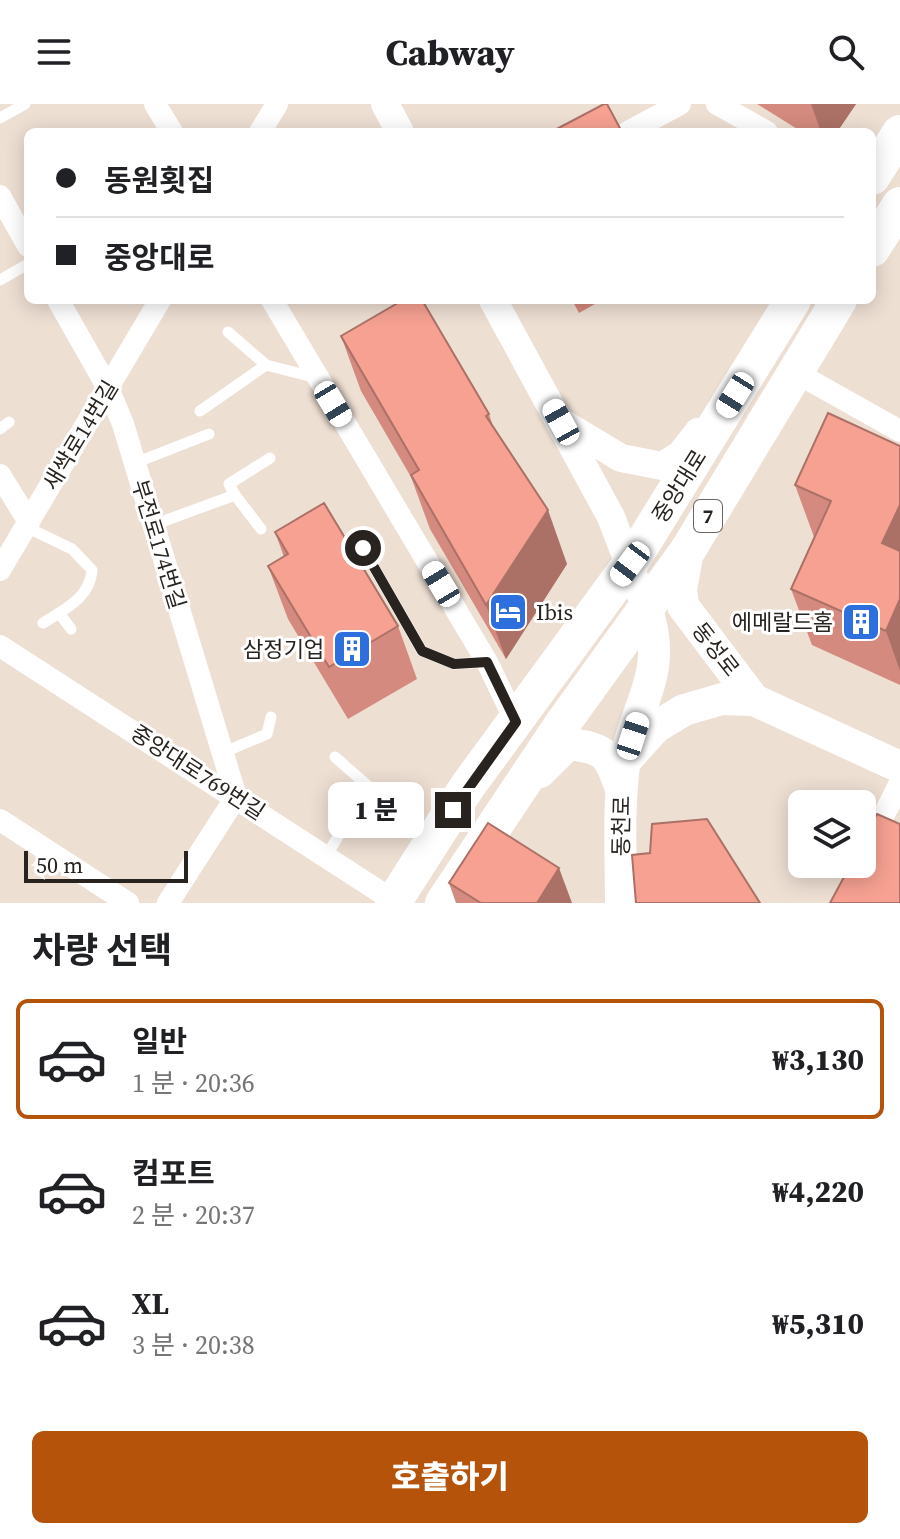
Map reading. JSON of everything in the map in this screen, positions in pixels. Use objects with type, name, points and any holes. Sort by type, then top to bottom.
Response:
[{"type":"main road","points":[[876,171],[900,133]]},
{"type":"main road","points":[[876,243],[900,205]]},
{"type":"main road","name":"중앙대로","points":[[393,902],[467,787],[630,564],[791,304]]},
{"type":"main road","name":"중앙대로","points":[[443,903],[505,808],[688,550],[793,371],[836,304]]},
{"type":"main road","name":"동성로","points":[[688,550],[681,590],[683,606],[754,700]]},
{"type":"main road","name":"동천로","points":[[621,903],[623,775],[656,662],[656,637],[647,611]]},
{"type":"main road","name":"동성로","points":[[623,775],[656,727],[684,710],[722,699],[754,700],[900,767]]},
{"type":"main road","points":[[505,808],[568,744],[596,747],[623,775]]},
{"type":"street","points":[[155,104],[170,128]]},
{"type":"street","points":[[262,128],[277,104]]},
{"type":"street","points":[[385,104],[398,128]]},
{"type":"street","points":[[635,128],[680,104]]},
{"type":"street","points":[[717,104],[760,128]]},
{"type":"street","points":[[0,196],[21,217]]},
{"type":"street","name":"부전로174번길","points":[[60,304],[108,388],[135,463],[236,797]]},
{"type":"street","name":"새싹로14번길","points":[[0,570],[158,304]]},
{"type":"street","points":[[274,304],[487,662],[516,722]]},
{"type":"street","points":[[495,304],[611,517],[647,611]]},
{"type":"street","points":[[793,371],[900,431]]},
{"type":"street","points":[[561,422],[621,458],[662,466],[681,454],[704,425],[735,395]]},
{"type":"street","points":[[0,475],[27,524]]},
{"type":"street","name":"중앙대로769번길","points":[[0,646],[327,855],[393,902]]},
{"type":"street","points":[[876,830],[900,783]]},
{"type":"street","points":[[168,903],[236,797]]},
{"type":"street","points":[[0,820],[128,903]]},
{"type":"lane","points":[[0,118],[25,104]]},
{"type":"lane","points":[[0,280],[24,266]]},
{"type":"lane","points":[[228,332],[266,365],[318,379]]},
{"type":"lane","points":[[200,411],[266,365]]},
{"type":"lane","points":[[135,463],[209,434]]},
{"type":"lane","points":[[261,529],[229,484],[270,458]]},
{"type":"lane","points":[[153,525],[235,495]]},
{"type":"lane","points":[[27,524],[72,549],[92,570],[91,586],[43,623]]},
{"type":"lane","points":[[363,548],[422,651],[454,664],[487,662]]},
{"type":"lane","points":[[59,613],[71,629]]},
{"type":"lane","points":[[222,753],[267,734],[271,717]]},
{"type":"lane","points":[[327,855],[368,786],[335,757]]},
{"type":"building","points":[[607,104],[620,128],[559,128]]},
{"type":"building","points":[[396,304],[424,304],[489,414],[486,416],[548,510],[486,605],[411,475],[419,470],[341,336]]},
{"type":"building","points":[[828,413],[900,446],[900,505],[882,543],[900,551],[900,599],[886,631],[791,589],[831,501],[795,485]]},
{"type":"building","points":[[324,503],[398,626],[329,667],[268,566],[288,554],[275,532]]},
{"type":"building","points":[[876,816],[900,824],[900,903],[830,903],[843,878],[876,878]]},
{"type":"building","points":[[707,819],[760,903],[636,903],[632,855],[650,853],[652,824]]},
{"type":"building","points":[[488,823],[559,868],[537,903],[481,903],[449,883]]},
{"type":"place","name":"Ibis","points":[[508,612]]},
{"type":"place","name":"에메랄드홈","points":[[861,622]]},
{"type":"place","name":"삼정기업","points":[[352,649]]},
{"type":"route","points":[[363,548],[422,651],[454,664],[487,662],[516,722],[453,810]]}]
